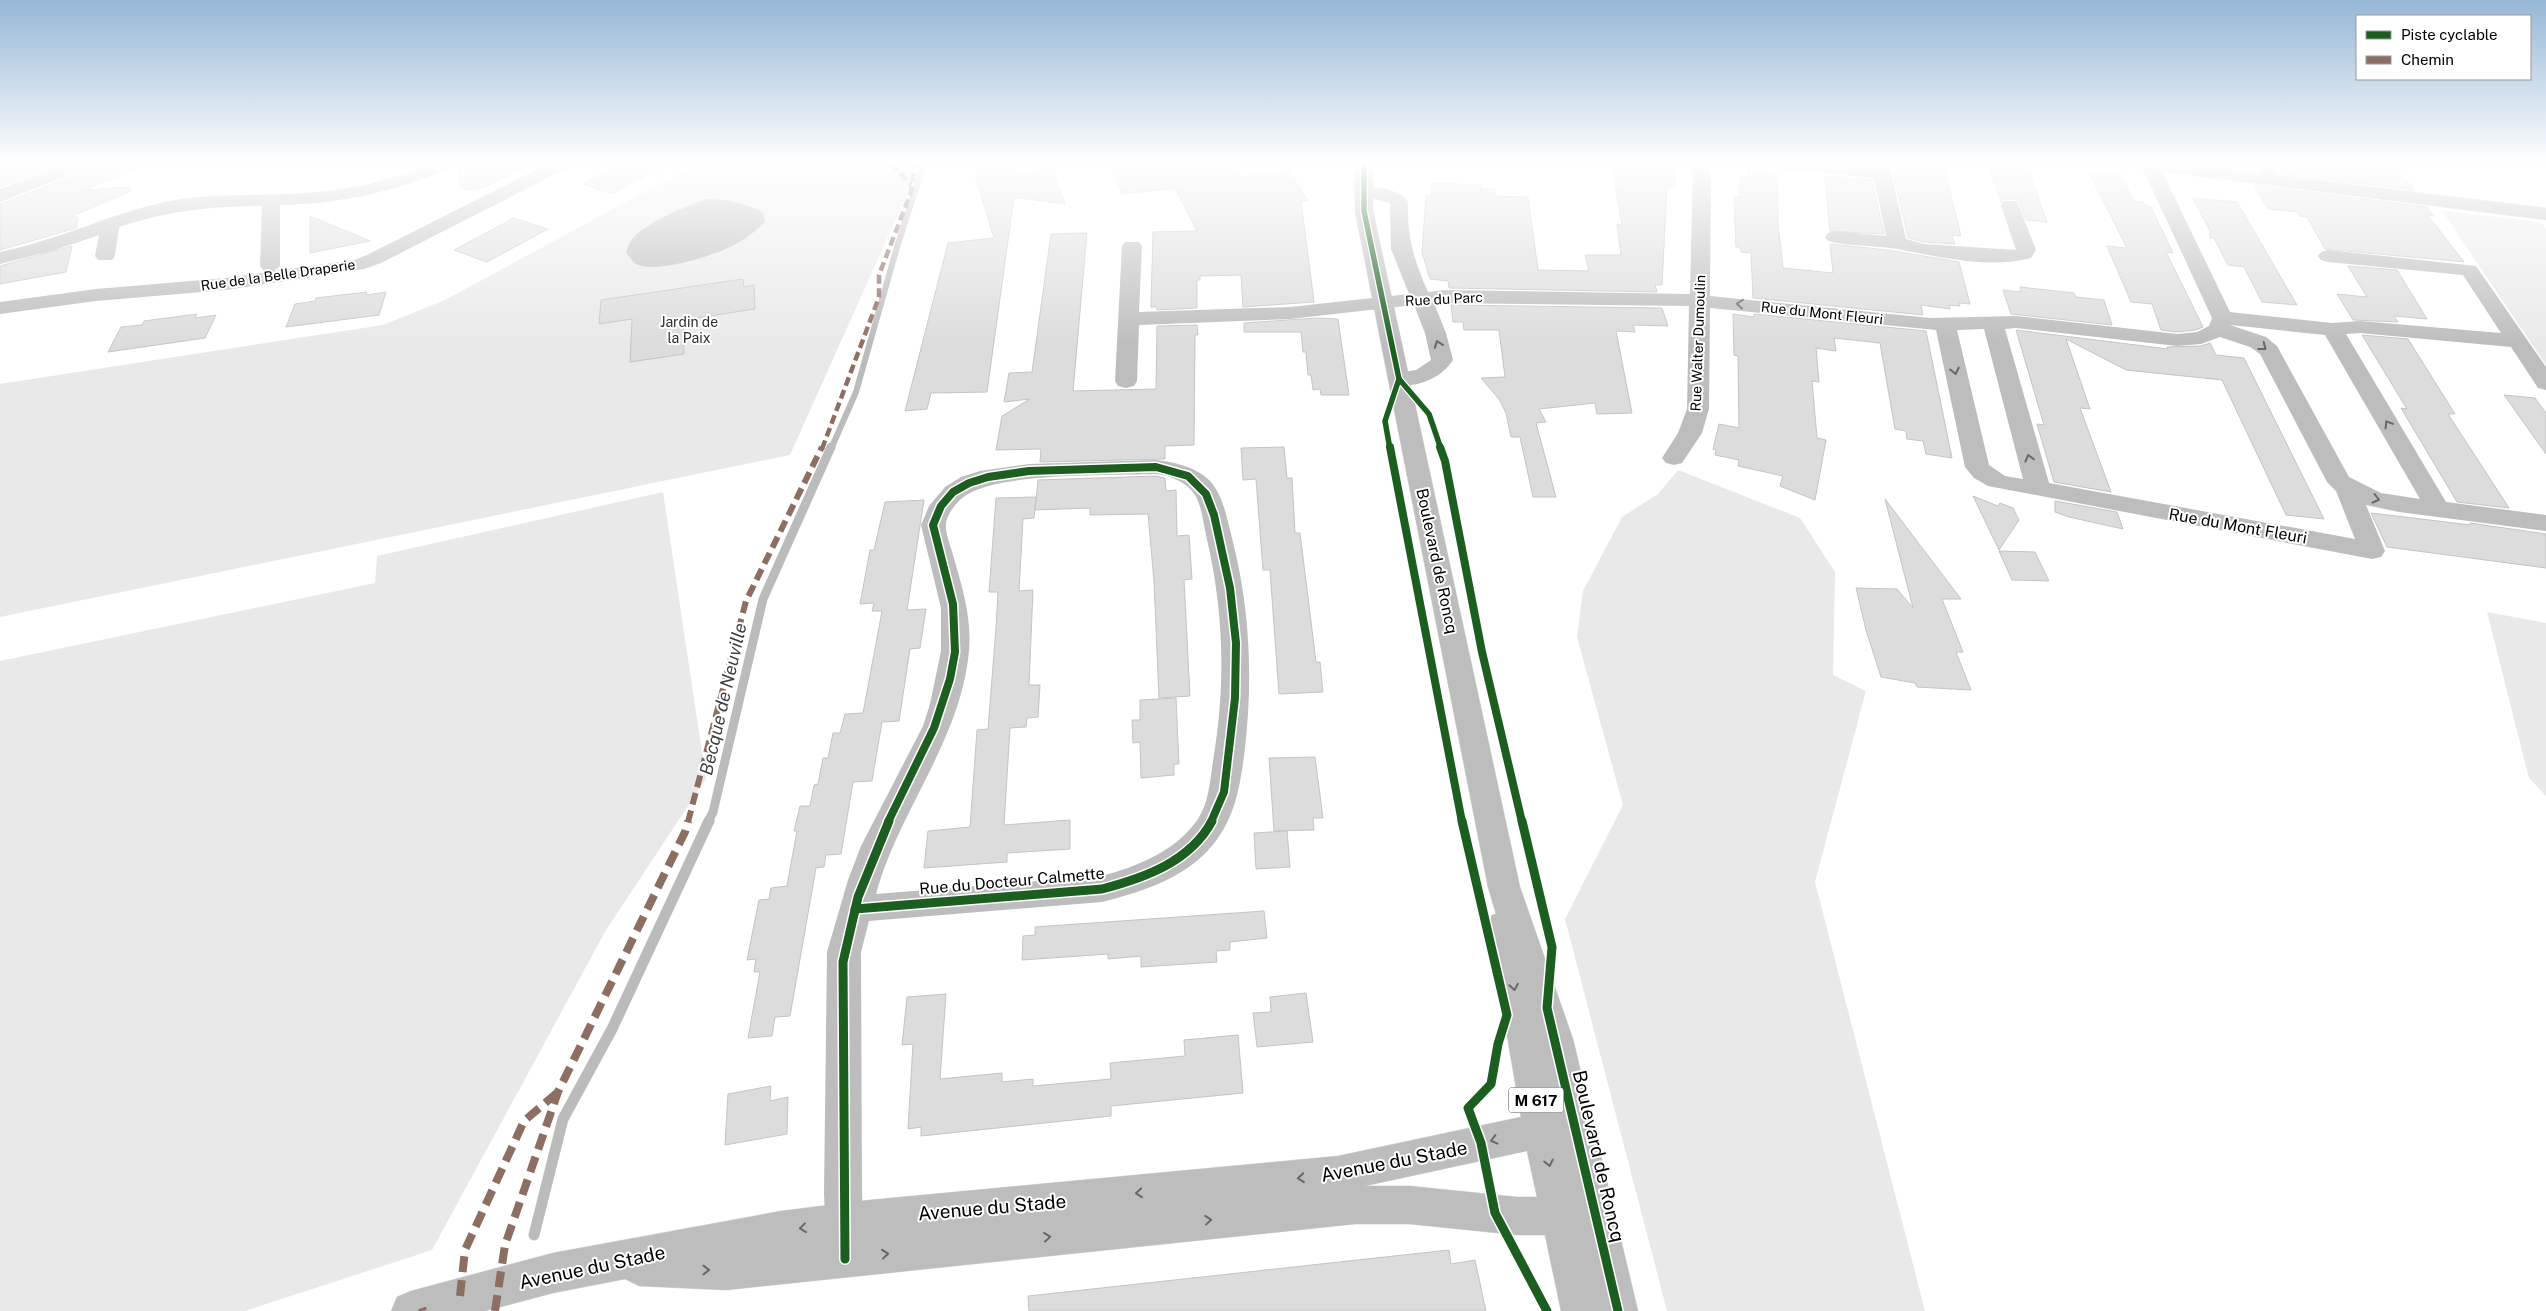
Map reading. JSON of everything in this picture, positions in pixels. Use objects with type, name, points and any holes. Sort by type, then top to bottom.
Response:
[{"type":"street","points":[[270,266],[271,224]]},
{"type":"street","name":"Rue de la Belle Draperie","points":[[0,308],[96,295],[226,284],[348,268],[374,259],[443,224]]},
{"type":"street","name":"Boulevard de Roncq","points":[[1367,224],[1504,886],[1511,912],[1548,1008],[1560,1131],[1578,1216],[1581,1311]]},
{"type":"street","name":"Boulevard de Roncq","points":[[1370,236],[1371,224]]},
{"type":"street","points":[[1398,224],[1402,254],[1421,298],[1442,360],[1434,371],[1416,377],[1399,379]]},
{"type":"street","name":"Rue Walter Dumoulin","points":[[1674,458],[1690,433],[1698,409],[1701,224]]},
{"type":"street","points":[[1893,224],[1897,243]]},
{"type":"street","points":[[1835,237],[1897,243],[1924,250],[2004,258],[2024,254],[2026,246],[2017,224]]},
{"type":"street","points":[[2171,224],[2220,324]]},
{"type":"street","points":[[0,258],[55,245],[110,225],[105,256]]},
{"type":"street","points":[[1126,381],[1132,246]]},
{"type":"street","points":[[2328,256],[2469,270],[2546,382]]},
{"type":"street","name":"Rue du Parc","points":[[1130,318],[1290,313],[1421,298],[1700,300]]},
{"type":"street","name":"Rue du Mont Fleuri","points":[[1700,300],[1897,321],[1945,324],[1992,322],[2177,340],[2201,338],[2220,324],[2332,329],[2360,327],[2518,341]]},
{"type":"street","points":[[1992,322],[2038,489]]},
{"type":"street","name":"Rue du Mont Fleuri","points":[[1945,324],[1977,467],[1986,477],[1996,481],[2372,551],[2347,488]]},
{"type":"street","name":"Rue du Mont Fleuri","points":[[2220,324],[2258,342],[2269,350],[2334,477],[2347,488],[2377,500],[2546,523]]},
{"type":"street","points":[[2332,329],[2438,509]]},
{"type":"street","name":"Rue du Docteur Calmette","points":[[845,1241],[844,952],[855,909],[877,846],[937,726],[950,680],[955,651],[954,608],[933,525],[936,513],[946,500],[973,481],[1001,472],[1156,467],[1181,472],[1192,479],[1208,497],[1231,584],[1237,640],[1238,669],[1234,722],[1223,789],[1217,812],[1208,828],[1193,847],[1177,860],[1126,883],[1102,889],[855,909]]},
{"type":"street","name":"Avenue du Stade","points":[[411,1311],[553,1273],[605,1263],[688,1270],[726,1270],[845,1241],[1338,1174],[1517,1135],[1560,1131]]},
{"type":"street","points":[[845,1241],[1354,1205],[1410,1204],[1517,1216],[1578,1216]]},
{"type":"street","name":"Boulevard de Roncq","points":[[1578,1216],[1618,1311]]},
{"type":"green space","name":"Jardin de la Paix","points":[[585,224],[894,224],[790,455],[0,617],[0,384],[383,325],[445,300]]},
{"type":"green space","points":[[2451,224],[2543,224],[2546,229],[2546,365]]},
{"type":"green space","points":[[1678,470],[1800,518],[1835,572],[1833,675],[1866,691],[1815,882],[1925,1311],[1667,1311],[1565,919],[1623,805],[1577,637],[1583,591],[1622,517],[1658,494]]},
{"type":"green space","points":[[663,492],[706,779],[606,930],[432,1250],[245,1311],[0,1311],[0,661],[375,583],[377,556]]},
{"type":"green space","points":[[2487,612],[2546,623],[2546,796],[2529,778]]},
{"type":"shaded area","points":[[651,224],[763,224],[749,236],[730,247],[683,263],[656,267],[645,267],[636,264],[626,252],[632,240]]},
{"type":"building","points":[[0,224],[77,224],[76,228],[0,250]]},
{"type":"building","points":[[310,224],[330,224],[370,241],[310,253]]},
{"type":"building","points":[[502,224],[533,224],[548,229],[487,262],[454,250]]},
{"type":"building","points":[[990,224],[1010,224],[987,392],[931,393],[927,409],[905,411],[948,243],[994,238]]},
{"type":"building","points":[[1194,224],[1304,224],[1314,302],[1243,307],[1241,275],[1200,276],[1200,280],[1197,280],[1197,308],[1157,310],[1157,307],[1151,307],[1153,232],[1197,231]]},
{"type":"building","points":[[1424,224],[1532,224],[1538,270],[1589,271],[1585,255],[1621,255],[1617,224],[1665,224],[1662,285],[1655,285],[1657,292],[1449,288],[1448,281],[1430,279],[1422,252]]},
{"type":"building","points":[[1735,224],[1778,224],[1783,268],[1833,273],[1830,244],[1888,250],[1959,262],[1970,304],[1959,303],[1960,306],[1949,305],[1950,309],[1921,305],[1923,315],[1753,298],[1751,253],[1741,252],[1740,247],[1736,247]]},
{"type":"building","points":[[1829,224],[1882,224],[1884,234],[1830,231]]},
{"type":"building","points":[[1905,224],[1958,224],[1961,236],[1952,235],[1955,244],[1924,242],[1908,238]]},
{"type":"building","points":[[2115,224],[2159,224],[2173,253],[2166,252],[2203,327],[2196,330],[2177,332],[2161,330],[2152,304],[2131,302],[2107,246],[2127,248]]},
{"type":"building","points":[[2206,224],[2250,224],[2297,305],[2262,302],[2244,267],[2228,265],[2214,238],[2210,238],[2210,231]]},
{"type":"building","points":[[2311,224],[2435,224],[2464,262],[2325,249]]},
{"type":"building","points":[[1087,233],[1073,391],[1156,389],[1157,326],[1197,325],[1198,335],[1195,335],[1194,445],[1165,446],[1165,459],[1040,462],[1041,449],[996,450],[1002,416],[1030,399],[1004,402],[1009,373],[1032,372],[1051,234]]},
{"type":"building","points":[[72,246],[66,272],[0,284],[0,266]]},
{"type":"building","points":[[2348,266],[2397,270],[2427,319],[2394,316],[2398,322],[2353,320],[2337,294],[2367,297]]},
{"type":"building","points":[[743,279],[744,287],[754,285],[755,309],[683,320],[684,354],[630,362],[632,319],[599,324],[601,300]]},
{"type":"building","points":[[2020,287],[2074,293],[2076,297],[2104,300],[2112,325],[2011,314],[2003,290],[2021,292]]},
{"type":"building","points":[[367,292],[366,295],[386,292],[379,315],[286,327],[295,304],[315,301],[316,298]]},
{"type":"building","points":[[1451,305],[1662,308],[1668,326],[1633,325],[1635,332],[1616,331],[1632,413],[1597,414],[1595,403],[1539,409],[1546,422],[1536,423],[1556,497],[1533,497],[1520,437],[1511,437],[1506,413],[1499,399],[1481,378],[1505,377],[1499,330],[1464,330],[1463,322],[1453,322]]},
{"type":"building","points":[[197,314],[195,318],[216,315],[205,338],[108,352],[121,327],[142,325],[144,321]]},
{"type":"building","points":[[1733,314],[1754,317],[1754,314],[1926,331],[1952,458],[1926,454],[1923,441],[1907,439],[1906,431],[1895,429],[1880,343],[1834,338],[1836,351],[1816,348],[1819,382],[1812,381],[1817,438],[1826,440],[1815,500],[1780,486],[1783,476],[1738,466],[1739,460],[1715,455],[1716,450],[1713,449],[1719,424],[1739,428],[1738,356],[1734,355]]},
{"type":"building","points":[[1317,318],[1338,319],[1349,395],[1321,395],[1320,389],[1313,390],[1311,375],[1308,375],[1306,352],[1303,352],[1301,332],[1244,332],[1244,323]]},
{"type":"building","points":[[2016,330],[2168,349],[2167,347],[2201,346],[2210,343],[2216,355],[2244,358],[2324,519],[2286,515],[2222,380],[2126,370],[2066,339],[2090,409],[2080,408],[2111,492],[2054,482],[2037,424],[2044,425]]},
{"type":"building","points":[[2362,335],[2408,339],[2455,414],[2448,414],[2509,508],[2457,502],[2401,408],[2407,409]]},
{"type":"building","points":[[2504,395],[2535,398],[2546,413],[2546,454]]},
{"type":"building","points":[[1284,447],[1287,478],[1292,478],[1295,533],[1300,533],[1316,662],[1320,662],[1323,692],[1279,694],[1270,570],[1263,570],[1256,479],[1243,480],[1241,448]]},
{"type":"building","points":[[1156,476],[1165,478],[1166,491],[1176,490],[1177,536],[1189,535],[1192,579],[1184,580],[1190,696],[1159,698],[1154,581],[1148,514],[1090,515],[1090,508],[1035,510],[1038,480]]},
{"type":"building","points":[[1973,496],[1998,506],[2000,503],[2013,508],[2019,520],[1999,550]]},
{"type":"building","points":[[1036,497],[1034,518],[1023,519],[1019,591],[1033,590],[1029,685],[1040,685],[1038,717],[1027,718],[1026,727],[1010,728],[1004,825],[1070,820],[1070,849],[1007,853],[1007,862],[924,868],[928,831],[970,827],[977,730],[988,729],[996,628],[998,592],[989,592],[996,498]]},
{"type":"building","points":[[1885,499],[1961,599],[1942,599],[1963,652],[1956,652],[1971,690],[1917,687],[1915,683],[1881,677],[1866,630],[1856,588],[1897,589],[1913,608]]},
{"type":"building","points":[[924,500],[907,610],[926,609],[920,648],[910,649],[899,721],[882,722],[872,781],[853,782],[841,854],[826,855],[824,867],[816,868],[790,1016],[775,1017],[772,1036],[748,1038],[760,972],[754,972],[756,959],[747,960],[759,900],[769,899],[771,888],[787,886],[797,831],[794,831],[800,806],[810,806],[814,785],[818,784],[823,758],[828,758],[833,733],[840,733],[845,714],[863,713],[882,611],[872,611],[874,603],[860,604],[870,550],[874,550],[885,502]]},
{"type":"building","points":[[2055,501],[2117,512],[2123,529],[2055,512]]},
{"type":"building","points":[[2371,513],[2471,525],[2470,523],[2546,534],[2546,568],[2387,547]]},
{"type":"building","points":[[1999,551],[2035,552],[2049,581],[2012,580]]},
{"type":"building","points":[[1176,698],[1179,764],[1174,764],[1174,775],[1141,778],[1140,742],[1133,743],[1132,720],[1140,720],[1140,700]]},
{"type":"building","points":[[1315,757],[1323,818],[1313,818],[1314,830],[1274,831],[1269,758]]},
{"type":"building","points":[[1287,831],[1290,867],[1256,869],[1254,833]]},
{"type":"building","points":[[1264,911],[1267,938],[1230,942],[1230,950],[1216,951],[1217,962],[1141,967],[1141,956],[1108,959],[1108,954],[1022,960],[1023,936],[1035,935],[1035,927]]},
{"type":"building","points":[[1306,993],[1313,1042],[1257,1047],[1253,1013],[1271,1012],[1270,997]]},
{"type":"building","points":[[946,994],[940,1079],[1002,1073],[1002,1082],[1033,1079],[1033,1086],[1111,1079],[1110,1063],[1185,1056],[1184,1040],[1238,1035],[1243,1093],[1111,1106],[1111,1116],[921,1136],[921,1127],[908,1129],[913,1044],[902,1045],[907,997]]},
{"type":"building","points":[[771,1086],[770,1101],[788,1097],[787,1134],[725,1145],[728,1094]]},
{"type":"building","points":[[1449,1250],[1451,1264],[1475,1260],[1486,1311],[1029,1311],[1028,1296]]},
{"type":"waterway","name":"Becque de Neuville","points":[[831,449],[856,392],[904,224]]},
{"type":"waterway","name":"Becque de Neuville","points":[[708,822],[713,812],[763,599],[831,447]]},
{"type":"waterway","name":"Becque de Neuville","points":[[534,1235],[563,1119],[612,1029],[709,821]]},
{"type":"marked path","points":[[495,1311],[505,1245],[558,1092],[685,832],[746,601],[828,436],[879,297],[879,275],[899,224]]},
{"type":"marked path","points":[[460,1296],[465,1250],[524,1121],[558,1092]]},
{"type":"cycle path","points":[[1367,224],[1399,379],[1429,414],[1445,461],[1482,652],[1552,947],[1547,1008],[1577,1129],[1618,1311]]},
{"type":"cycle path","points":[[1399,379],[1385,421],[1453,784],[1507,1015],[1498,1044],[1491,1084],[1468,1108],[1481,1143],[1495,1213],[1547,1311]]},
{"type":"cycle path","points":[[845,1259],[841,986],[844,950],[853,910],[862,883],[877,845],[924,752],[943,704],[950,679],[955,652],[955,620],[953,604],[933,525],[941,506],[953,492],[969,483],[1008,473],[1156,467],[1169,469],[1188,476],[1203,489],[1211,504],[1225,560],[1234,616],[1236,643],[1233,727],[1224,792],[1217,812],[1208,828],[1197,842],[1169,864],[1137,879],[1102,889],[855,909]]}]
